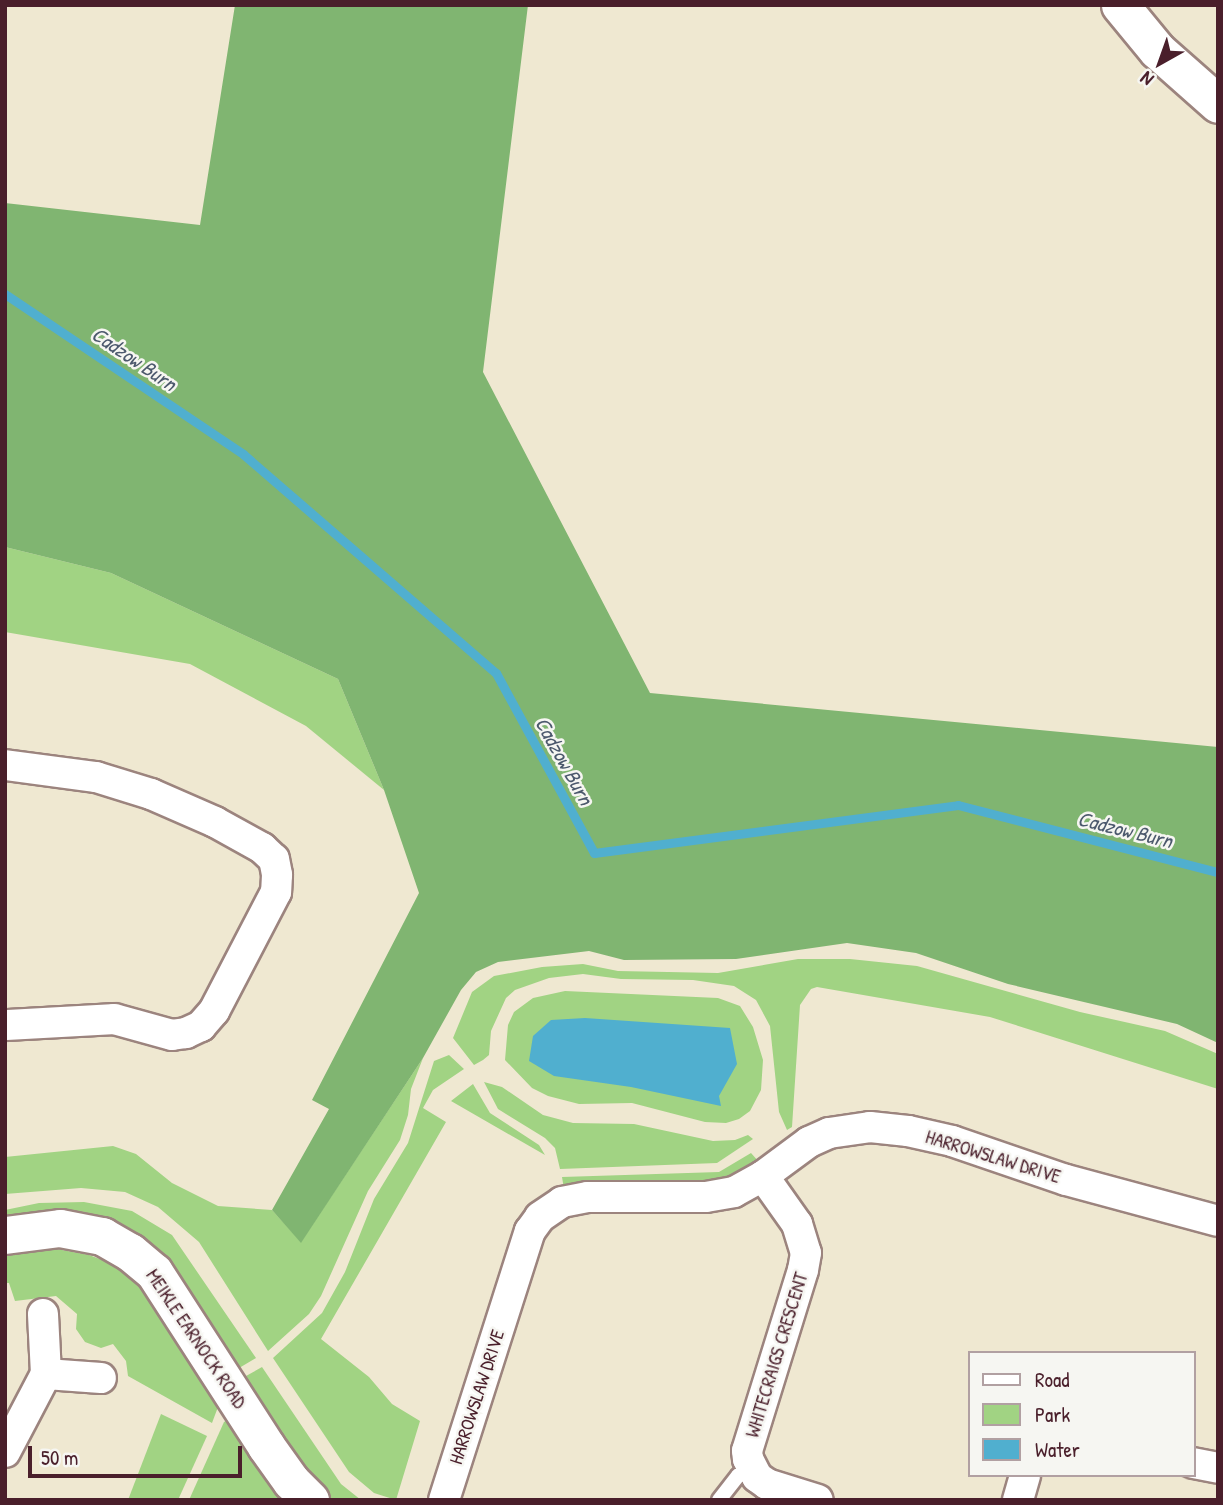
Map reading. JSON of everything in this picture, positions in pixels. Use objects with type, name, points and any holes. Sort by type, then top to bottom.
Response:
[{"type":"street","points":[[1120,5],[1157,50],[1218,104]]},
{"type":"street","points":[[5,765],[96,777],[151,794],[215,822],[262,848],[274,859],[277,875],[275,892],[214,1011],[201,1026],[186,1033],[172,1035],[114,1019],[5,1025]]},
{"type":"street","name":"HARROWSLAW DRIVE","points":[[444,1500],[528,1238],[540,1217],[562,1202],[588,1197],[714,1196],[747,1187],[809,1142],[829,1133],[870,1127],[908,1131],[952,1141],[1066,1180],[1218,1221]]},
{"type":"street","name":"WHITECRAIGS CRESCENT","points":[[751,1468],[747,1451],[806,1253],[797,1224],[763,1176]]},
{"type":"street","name":"MEIKLE EARNOCK ROAD","points":[[5,1235],[60,1228],[102,1236],[130,1252],[154,1272],[266,1446],[291,1481],[310,1500]]},
{"type":"street","points":[[5,1452],[46,1374],[43,1314]]},
{"type":"street","points":[[46,1374],[101,1378]]},
{"type":"street","points":[[1195,1462],[1218,1468]]},
{"type":"street","points":[[751,1468],[767,1484],[803,1498]]},
{"type":"street","points":[[1017,1500],[1024,1477]]},
{"type":"lane","points":[[719,1500],[738,1476],[751,1468]]},
{"type":"green space","points":[[235,5],[528,5],[483,372],[650,693],[1218,747],[1218,1043],[1177,1024],[1008,984],[916,953],[847,943],[736,959],[624,960],[589,951],[498,962],[476,972],[461,990],[423,1058],[301,1243],[272,1210],[329,1109],[312,1100],[419,893],[384,790],[338,679],[111,573],[5,547],[5,203],[200,225]]},
{"type":"green space","points":[[5,547],[111,573],[338,679],[384,790],[306,726],[190,664],[5,632]]},
{"type":"green space","points":[[798,959],[850,959],[917,966],[1080,1012],[1165,1031],[1218,1054],[1218,1089],[990,1017],[817,987],[811,989],[800,1005],[792,1127],[787,1130],[779,1112],[770,1026],[756,1000],[734,986],[693,980],[621,979],[583,974],[549,978],[515,990],[506,998],[491,1031],[489,1055],[483,1060],[474,1065],[453,1038],[472,992],[494,976],[542,967],[583,964],[618,971],[718,973]]},
{"type":"green space","points":[[565,991],[718,998],[740,1006],[753,1027],[763,1060],[761,1090],[750,1111],[739,1119],[726,1123],[705,1122],[632,1103],[579,1104],[548,1096],[532,1088],[505,1060],[508,1025],[514,1012],[533,998]]},
{"type":"green space","points":[[449,1055],[464,1069],[433,1090],[423,1108],[446,1122],[321,1339],[369,1377],[392,1404],[420,1421],[396,1500],[374,1493],[349,1472],[273,1358],[322,1313],[345,1272],[374,1199],[408,1143],[434,1061]]},
{"type":"green space","points":[[423,1058],[411,1089],[408,1115],[400,1140],[368,1191],[321,1296],[309,1314],[268,1351],[199,1242],[158,1207],[125,1192],[81,1188],[5,1194],[5,1157],[113,1146],[136,1154],[172,1183],[218,1206],[272,1210],[301,1242]]},
{"type":"green space","points":[[484,1082],[502,1087],[543,1115],[573,1123],[634,1124],[713,1141],[735,1140],[748,1135],[753,1139],[717,1163],[560,1169],[555,1148],[545,1138],[498,1109]]},
{"type":"green space","points":[[473,1084],[490,1113],[539,1145],[545,1155],[451,1101]]},
{"type":"green space","points":[[751,1153],[759,1162],[740,1175],[713,1185],[564,1189],[562,1177],[719,1172]]},
{"type":"green space","points":[[84,1202],[132,1211],[172,1235],[256,1358],[234,1371],[112,1222],[85,1212],[54,1210],[5,1218],[5,1210],[39,1203]]},
{"type":"green space","points":[[51,1248],[89,1255],[113,1264],[137,1280],[154,1298],[221,1399],[212,1423],[128,1376],[126,1361],[113,1344],[101,1348],[85,1342],[76,1329],[77,1314],[56,1296],[15,1301],[9,1283],[5,1283],[5,1250]]},
{"type":"green space","points":[[262,1367],[341,1484],[361,1500],[333,1500],[319,1488],[242,1384],[246,1376]]},
{"type":"green space","points":[[161,1414],[207,1436],[178,1500],[128,1500]]},
{"type":"green space","points":[[229,1419],[286,1500],[189,1500],[224,1422]]},
{"type":"water","points":[[585,1018],[730,1028],[737,1064],[719,1096],[721,1106],[631,1087],[554,1076],[529,1061],[533,1036],[551,1020]]},
{"type":"waterway","name":"Cadzow Burn","points":[[5,294],[243,454],[496,673],[594,853],[958,805],[1218,872]]}]
